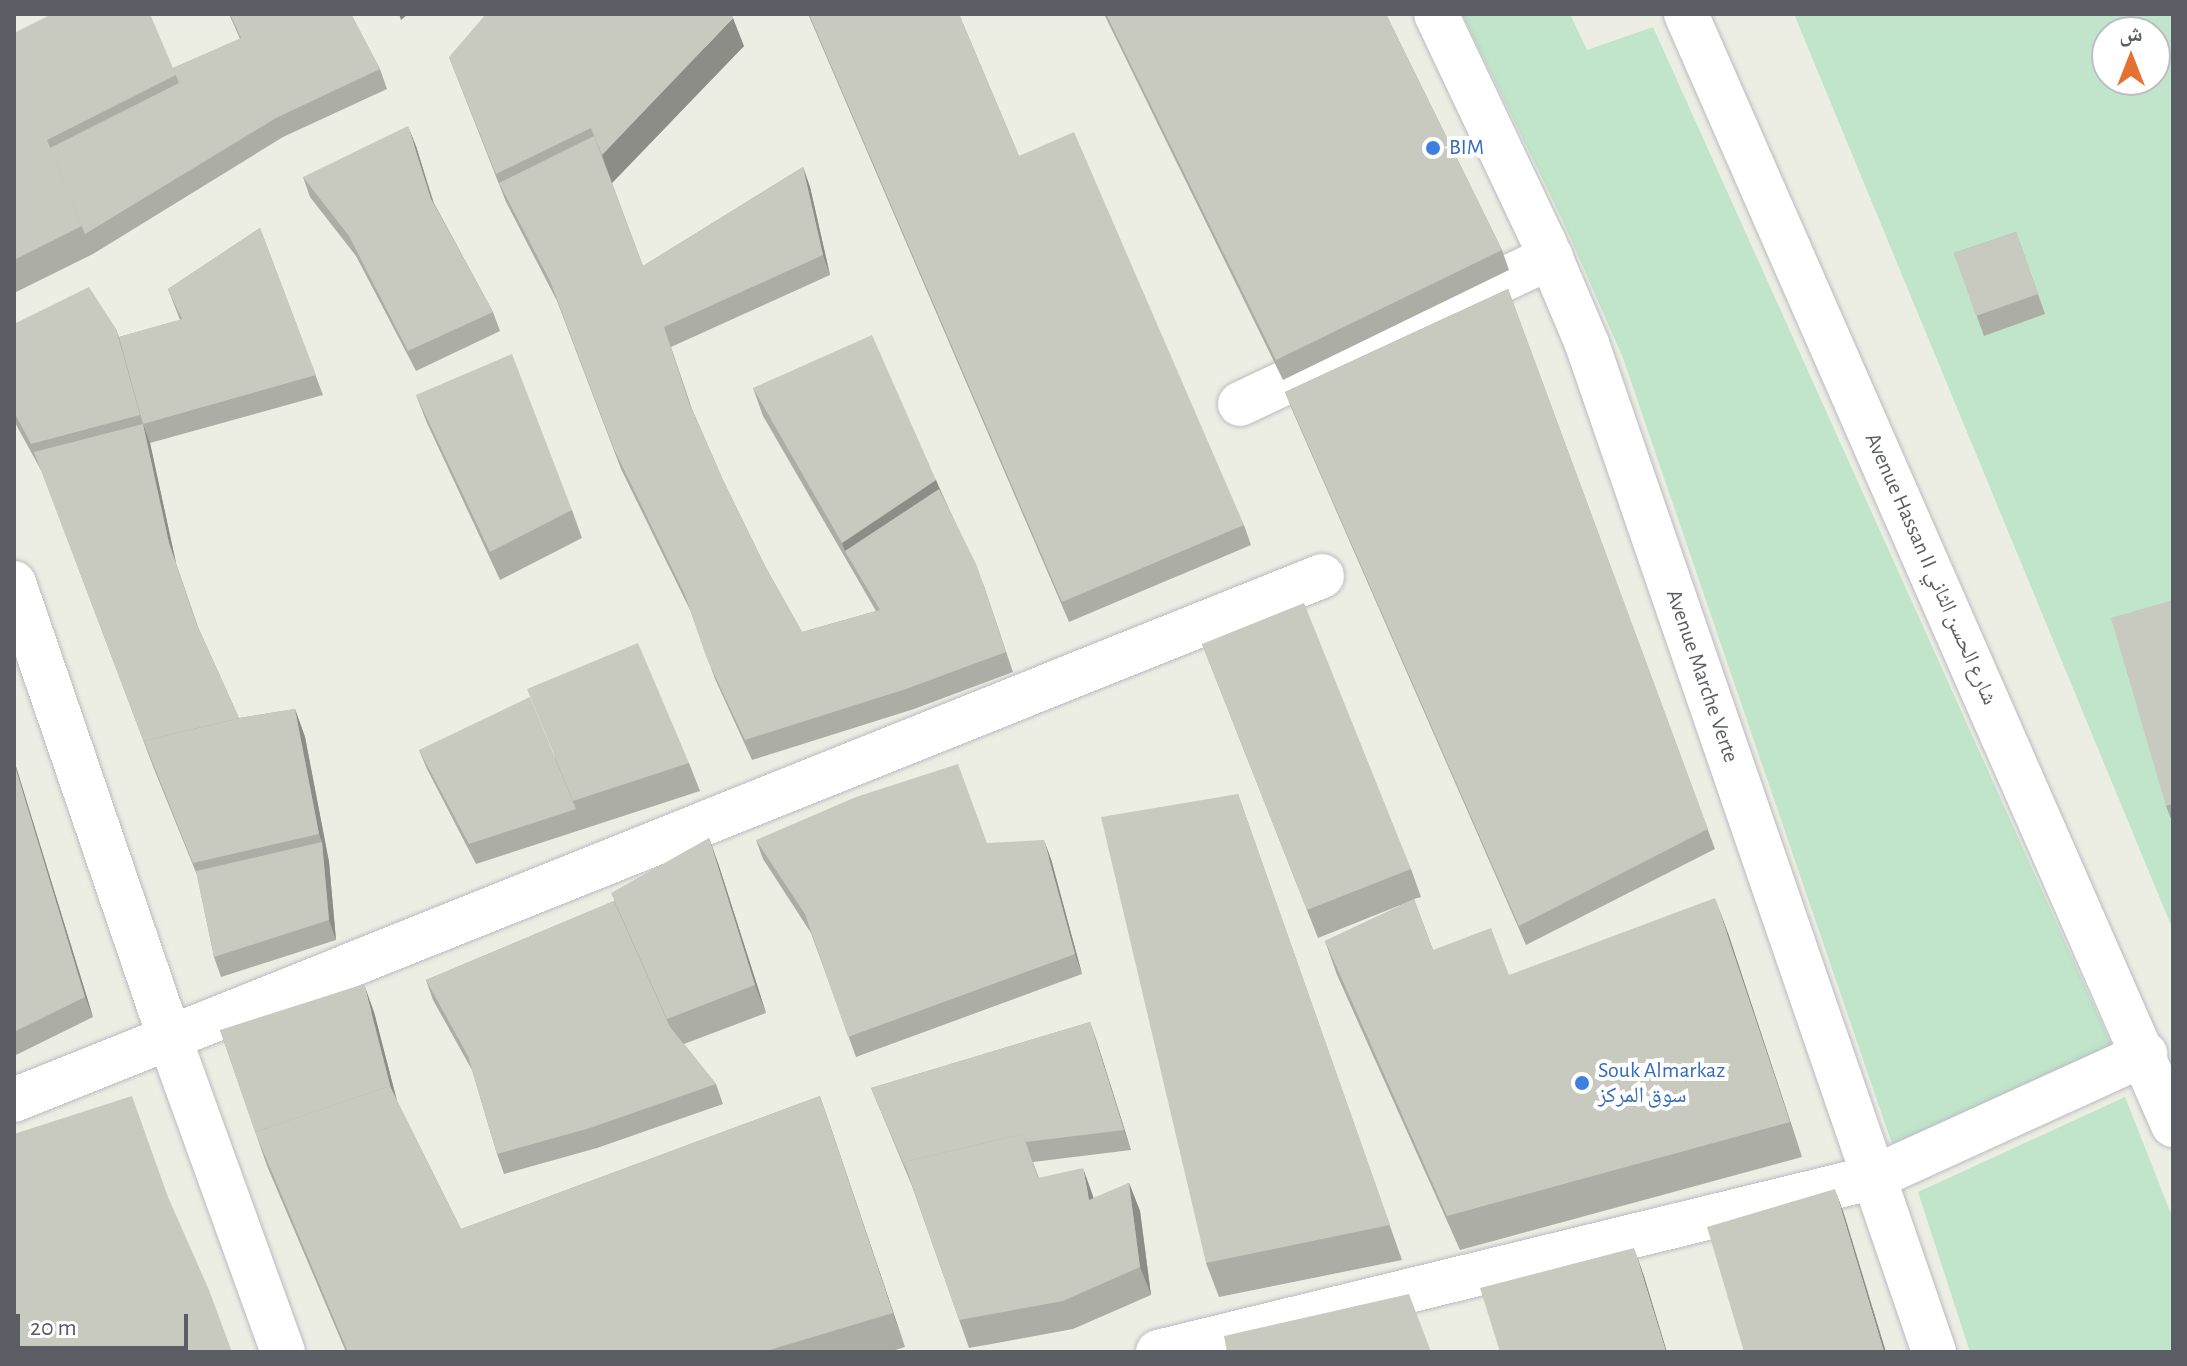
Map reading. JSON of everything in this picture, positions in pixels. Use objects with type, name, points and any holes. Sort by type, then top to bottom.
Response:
[{"type":"street","name":"Avenue Marche Verte","points":[[1436,14],[1551,257],[1587,344],[1934,1352]]},
{"type":"street","name":"Avenue Hassan II شارع الحسن الثاني","points":[[1686,14],[2145,1054],[2173,1125]]},
{"type":"street","points":[[1240,404],[1551,257]]},
{"type":"street","points":[[14,1100],[1322,576]]},
{"type":"street","points":[[14,583],[169,1037],[283,1352]]},
{"type":"street","points":[[1158,1352],[1875,1177],[2145,1054]]},
{"type":"green space","points":[[1462,14],[1570,14],[1587,50],[1653,27],[2113,1048],[1892,1144],[1623,358],[1562,219]]},
{"type":"green space","points":[[1794,14],[2173,14],[2173,930]]},
{"type":"green space","points":[[2125,1097],[2173,1219],[2173,1352],[1970,1352],[1918,1192]]},
{"type":"building","points":[[52,14],[150,14],[176,75],[47,140],[82,226],[14,260],[14,33]]},
{"type":"building","points":[[230,14],[351,14],[380,69],[276,118],[85,234],[50,148],[179,83],[173,68],[241,38]]},
{"type":"building","points":[[486,14],[732,14],[733,18],[602,155],[591,128],[496,174],[449,57]]},
{"type":"building","points":[[809,14],[959,14],[1019,156],[1074,132],[1244,525],[1062,602]]},
{"type":"building","points":[[1106,14],[1386,14],[1502,250],[1276,360]]},
{"type":"building","points":[[408,126],[431,199],[493,312],[408,351],[349,236],[303,177]]},
{"type":"building","points":[[594,136],[643,266],[803,167],[823,255],[664,327],[689,403],[723,480],[802,632],[880,610],[845,551],[939,489],[977,566],[1006,652],[906,689],[745,740],[707,659],[685,595],[614,449],[550,281],[499,183]]},
{"type":"building","points":[[260,228],[316,375],[143,424],[119,337],[182,319],[168,289]]},
{"type":"building","points":[[2016,232],[2038,294],[1976,316],[1954,253]]},
{"type":"building","points":[[89,287],[116,329],[140,415],[31,444],[14,412],[14,324]]},
{"type":"building","points":[[1508,289],[1708,829],[1519,926],[1285,392]]},
{"type":"building","points":[[872,335],[936,480],[842,543],[753,388]]},
{"type":"building","points":[[512,354],[572,510],[490,552],[416,395]]},
{"type":"building","points":[[143,424],[169,543],[196,623],[239,718],[144,741],[147,750],[34,452]]},
{"type":"building","points":[[2173,600],[2173,804],[2166,806],[2111,618]]},
{"type":"building","points":[[1304,603],[1411,869],[1307,910],[1202,644]]},
{"type":"building","points":[[638,643],[689,763],[573,801],[527,689]]},
{"type":"building","points":[[530,697],[576,809],[469,844],[419,750]]},
{"type":"building","points":[[295,709],[319,834],[193,863],[144,741],[240,718]]},
{"type":"building","points":[[14,763],[85,997],[14,1032]]},
{"type":"building","points":[[958,764],[987,843],[1044,840],[1075,954],[848,1037],[805,914],[756,840],[856,797]]},
{"type":"building","points":[[1238,794],[1390,1225],[1206,1263],[1101,817]]},
{"type":"building","points":[[709,838],[755,985],[667,1019],[611,893]]},
{"type":"building","points":[[322,842],[329,920],[214,957],[196,871]]},
{"type":"building","name":"Souk Almarkaz سوق المركز","points":[[1715,898],[1790,1122],[1447,1216],[1325,941],[1414,899],[1433,950],[1491,928],[1509,975]]},
{"type":"building","points":[[614,901],[670,1027],[716,1084],[590,1128],[497,1154],[468,1056],[426,980]]},
{"type":"building","points":[[364,984],[391,1089],[390,1086],[255,1132],[220,1030]]},
{"type":"building","points":[[1090,1022],[1124,1130],[1026,1142],[1023,1134],[904,1162],[906,1169],[871,1088]]},
{"type":"building","points":[[390,1086],[461,1229],[820,1096],[893,1313],[763,1352],[348,1352],[255,1132]]},
{"type":"building","points":[[132,1096],[168,1197],[209,1290],[232,1352],[14,1352],[14,1134]]},
{"type":"building","points":[[1023,1134],[1038,1178],[1083,1168],[1089,1200],[1129,1183],[1140,1267],[1063,1301],[959,1320],[904,1162]]},
{"type":"building","points":[[1835,1189],[1884,1352],[1744,1352],[1707,1227]]},
{"type":"building","points":[[1634,1248],[1666,1352],[1500,1352],[1480,1288]]},
{"type":"building","points":[[1409,1294],[1431,1352],[1227,1352],[1224,1336]]},
{"type":"place","name":"BIM","points":[[1433,148]]},
{"type":"place","name":"Souk Almarkaz سوق المركز","points":[[1582,1083]]}]
